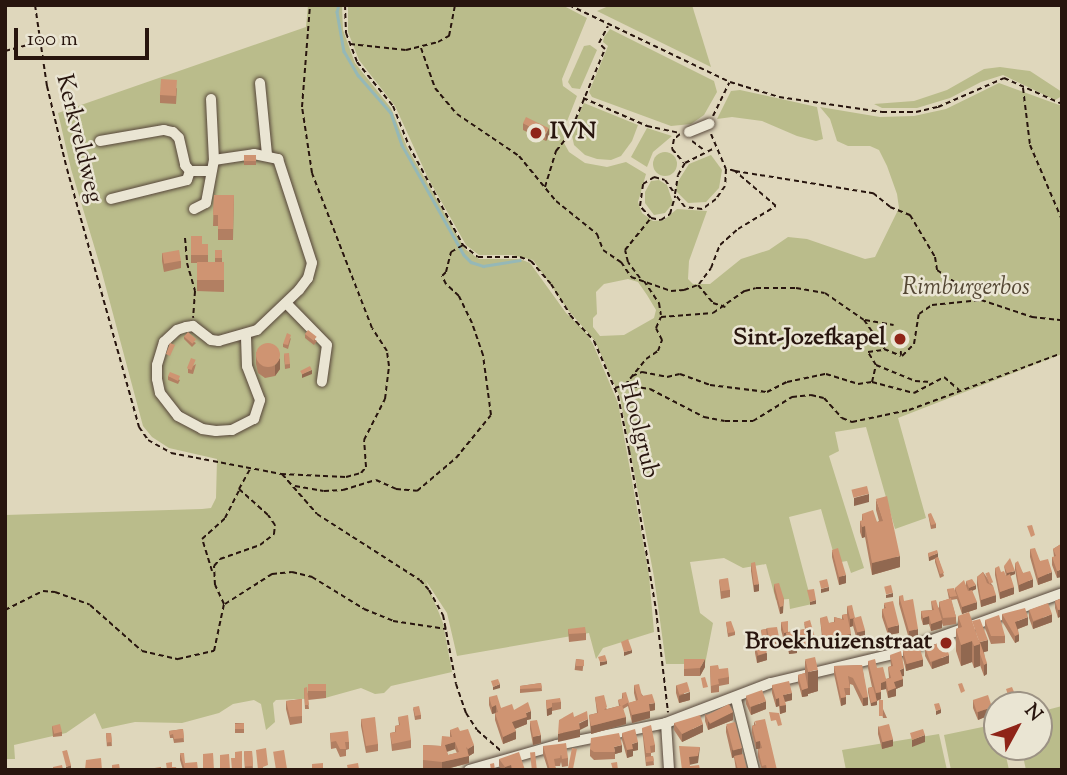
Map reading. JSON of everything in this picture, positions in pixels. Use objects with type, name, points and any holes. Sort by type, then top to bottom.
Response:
[{"type":"street","points":[[260,83],[267,154]]},
{"type":"street","points":[[194,209],[206,202],[214,160],[211,99]]},
{"type":"street","points":[[685,132],[709,124]]},
{"type":"street","points":[[100,141],[164,130],[173,132],[179,138],[185,165],[190,171]]},
{"type":"street","points":[[214,160],[225,156],[267,154],[278,159],[283,168],[289,197],[309,245],[312,263],[309,278],[267,324],[246,335],[211,340],[192,326],[177,330],[164,342],[157,365],[157,379],[168,407],[178,416],[202,429],[232,430],[254,419],[260,400],[247,366],[246,335]]},
{"type":"street","points":[[190,171],[210,171]]},
{"type":"street","points":[[111,199],[187,180],[190,171]]},
{"type":"street","points":[[287,304],[327,345],[322,382]]},
{"type":"street","points":[[469,770],[505,758],[666,723],[771,684],[893,654],[1062,593]]},
{"type":"street","points":[[736,699],[754,770]]},
{"type":"street","points":[[666,723],[669,770]]},
{"type":"path","name":"Kerkveldweg","points":[[35,5],[40,42],[67,169],[98,280]]},
{"type":"path","points":[[310,5],[302,107],[312,173],[372,328],[387,351],[389,366],[385,399],[363,440],[366,467],[361,473],[344,477],[281,474],[295,486],[317,514],[420,580],[438,602],[456,684],[466,713],[477,730],[501,751],[505,758]]},
{"type":"path","points":[[295,486],[324,491],[343,490],[376,480],[396,489],[417,491],[456,457],[491,415],[483,355],[459,296],[446,284],[442,276],[446,272],[451,252],[463,245],[409,146],[393,106],[357,62],[349,44],[345,5]]},
{"type":"path","points":[[349,44],[397,50],[421,48],[449,36],[455,5]]},
{"type":"path","points":[[569,5],[730,82],[779,97],[895,113],[938,107],[1004,78],[1062,104]]},
{"type":"path","points":[[544,187],[556,151],[569,135],[605,49],[599,43],[608,24]]},
{"type":"path","points":[[5,51],[40,42]]},
{"type":"path","points":[[421,48],[435,88],[457,114],[519,156],[556,201],[597,234],[604,251],[621,262],[631,276],[671,291],[698,285],[711,268],[720,245],[738,229],[776,206],[735,171]]},
{"type":"path","points":[[714,148],[685,163],[674,186],[675,194],[674,210],[661,220],[651,218],[640,206],[639,199],[646,180],[654,177],[665,180],[675,194],[685,207],[702,209],[716,199],[724,186],[726,169],[714,148],[709,124],[730,82]]},
{"type":"path","points":[[1023,88],[1030,145],[1062,220]]},
{"type":"path","points":[[583,98],[647,126],[685,132],[705,151]]},
{"type":"path","points":[[685,132],[674,139],[672,149],[685,163]]},
{"type":"path","points":[[726,169],[873,193],[890,207],[910,215],[935,257],[937,270],[981,300],[1032,317],[1062,320]]},
{"type":"path","points":[[624,385],[658,351],[662,340],[656,328],[661,317],[659,303],[628,262],[625,250],[651,218]]},
{"type":"path","points":[[185,238],[187,263],[195,291],[192,326]]},
{"type":"path","name":"Hoolgrub","points":[[463,245],[478,257],[520,257],[537,265],[567,312],[591,336],[614,388],[629,450],[651,579],[667,705],[666,723]]},
{"type":"path","points":[[698,285],[713,303],[725,307]]},
{"type":"path","points":[[661,317],[702,316],[725,307],[745,291],[756,288],[811,290],[837,299],[864,320],[884,349]]},
{"type":"path","points":[[901,356],[911,350],[923,309],[981,300]]},
{"type":"path","points":[[864,320],[894,325]]},
{"type":"path","points":[[900,343],[901,356]]},
{"type":"path","points":[[901,356],[884,349],[868,352],[876,365],[915,381],[949,379],[960,391]]},
{"type":"path","points":[[614,388],[624,385],[654,390],[704,417],[725,421],[753,421],[792,397],[803,395],[824,398],[842,418],[852,422],[909,410],[1062,353]]},
{"type":"path","points":[[872,382],[876,365]]},
{"type":"path","points":[[631,376],[642,372],[667,377],[680,374],[710,385],[767,392],[787,382],[826,374],[858,384],[872,382],[914,393],[933,382]]},
{"type":"path","points":[[5,610],[43,591],[65,594],[90,605],[142,651],[178,659],[214,651],[224,604],[215,585],[202,539],[225,518],[250,469]]},
{"type":"path","points":[[215,585],[214,566],[220,559],[260,545],[274,534],[275,525],[268,515],[239,489]]},
{"type":"path","points":[[224,604],[272,574],[292,572],[312,577],[364,609],[393,621],[446,629]]},
{"type":"green space","points":[[308,5],[342,5],[343,30],[355,63],[391,108],[407,147],[465,249],[479,259],[520,259],[530,263],[566,313],[585,331],[593,344],[618,403],[649,575],[654,632],[603,648],[596,659],[589,633],[457,656],[447,613],[426,581],[443,623],[452,672],[391,686],[384,693],[375,694],[361,688],[325,698],[276,700],[273,703],[275,722],[266,730],[261,704],[254,700],[233,704],[219,713],[182,723],[135,722],[102,729],[95,713],[66,733],[14,745],[15,759],[5,759],[5,515],[202,509],[211,508],[216,498],[217,459],[169,448],[152,437],[143,426],[71,169],[58,113],[306,27]]},
{"type":"green space","name":"Rimburgerbos","points":[[348,5],[562,5],[587,18],[562,79],[563,86],[577,96],[564,129],[564,143],[569,152],[585,163],[607,167],[626,162],[646,174],[638,202],[642,213],[653,221],[664,220],[677,209],[707,211],[689,261],[688,279],[693,284],[710,284],[741,259],[769,250],[788,237],[807,239],[865,259],[875,257],[899,208],[887,166],[879,150],[870,146],[848,146],[837,141],[830,119],[820,107],[880,117],[914,116],[946,109],[999,83],[1062,106],[1062,354],[898,418],[926,518],[895,529],[866,427],[835,432],[839,451],[829,456],[864,568],[851,573],[847,561],[841,562],[834,555],[821,509],[789,517],[812,604],[790,609],[789,599],[776,600],[766,564],[743,568],[724,558],[690,562],[700,613],[713,623],[705,664],[666,664],[654,577],[620,397],[595,341],[568,310],[533,260],[512,255],[479,255],[466,245],[428,178],[395,106],[359,60],[348,32]],"holes":[[[628,279],[638,282],[656,310],[654,318],[624,335],[600,336],[593,327],[593,318],[597,314],[596,292],[604,284]]]},
{"type":"green space","points":[[611,5],[692,5],[711,67],[597,11]]},
{"type":"green space","points":[[610,29],[714,81],[717,92],[704,115],[691,124],[671,126],[592,97],[589,92],[608,46],[603,42]]},
{"type":"green space","points":[[590,45],[597,50],[580,89],[572,88],[568,82],[584,46]]},
{"type":"green space","points":[[1000,67],[1030,71],[1062,92],[1062,96],[1055,100],[1003,75],[981,82],[950,98],[917,108],[882,108],[874,104],[914,101],[947,90],[984,69]]},
{"type":"green space","points":[[740,90],[817,107],[823,139],[816,141],[797,136],[762,121],[732,117],[717,119],[731,91]]},
{"type":"green space","points":[[584,103],[638,125],[632,141],[621,156],[611,160],[597,159],[585,155],[574,145],[571,131]]},
{"type":"green space","points":[[647,128],[672,136],[653,152],[647,167],[631,157]]},
{"type":"green space","points":[[665,152],[673,156],[677,164],[673,172],[665,176],[657,172],[653,164],[657,156]]},
{"type":"green space","points":[[711,155],[722,170],[719,188],[706,202],[688,203],[676,191],[677,183],[689,164]]},
{"type":"green space","points":[[659,180],[667,185],[673,203],[665,213],[654,215],[645,203],[645,192],[651,181]]},
{"type":"green space","points":[[1062,706],[1062,770],[1026,770],[1024,761],[1053,761],[1053,708]]},
{"type":"green space","points":[[983,727],[983,761],[1007,761],[1009,770],[951,770],[944,735]]},
{"type":"green space","points":[[939,734],[947,770],[846,770],[842,750]]},
{"type":"building","points":[[161,79],[177,80],[176,96],[160,95]]},
{"type":"building","points":[[526,117],[548,128],[545,134],[523,123]]},
{"type":"building","points":[[244,155],[256,155],[256,161],[244,161]]},
{"type":"building","points":[[214,195],[234,195],[233,229],[218,229],[218,215],[213,215]]},
{"type":"building","points":[[191,236],[202,236],[202,244],[208,244],[208,255],[191,255]]},
{"type":"building","points":[[179,250],[181,261],[164,264],[162,253]]},
{"type":"building","points":[[215,250],[222,250],[222,258],[215,258]]},
{"type":"building","points":[[197,262],[224,262],[224,280],[197,280]]},
{"type":"building","points":[[308,330],[317,337],[314,341],[305,334]]},
{"type":"building","points":[[188,332],[196,339],[192,344],[184,337]]},
{"type":"building","points":[[287,333],[291,335],[288,345],[283,344]]},
{"type":"building","points":[[170,343],[175,345],[170,356],[166,354]]},
{"type":"building","points":[[268,343],[276,347],[280,355],[276,363],[268,367],[260,363],[256,355],[260,347]]},
{"type":"building","points":[[284,353],[289,353],[290,364],[285,364]]},
{"type":"building","points":[[191,358],[196,360],[192,370],[187,368]]},
{"type":"building","points":[[310,366],[312,370],[302,375],[300,371]]},
{"type":"building","points":[[170,372],[180,376],[178,381],[168,376]]},
{"type":"building","points":[[867,486],[869,494],[853,498],[851,490]]},
{"type":"building","points":[[887,496],[900,556],[872,563],[865,526],[862,527],[860,521],[863,520],[862,514],[873,510],[877,522],[883,521],[876,499]]},
{"type":"building","points":[[931,513],[936,524],[931,525],[928,514]]},
{"type":"building","points":[[1032,525],[1035,535],[1031,537],[1027,526]]},
{"type":"building","points":[[1061,544],[1062,569],[1057,571],[1052,557],[1056,556],[1053,549]]},
{"type":"building","points":[[838,548],[846,575],[839,577],[832,550]]},
{"type":"building","points":[[1035,548],[1040,561],[1048,559],[1052,572],[1038,578],[1030,549]]},
{"type":"building","points":[[937,550],[938,553],[929,557],[928,553]]},
{"type":"building","points":[[938,557],[944,573],[940,574],[935,558]]},
{"type":"building","points":[[1010,558],[1015,571],[1007,573],[1004,566]]},
{"type":"building","points":[[1018,561],[1023,573],[1030,571],[1033,579],[1019,585],[1015,563]]},
{"type":"building","points":[[755,562],[759,584],[754,585],[751,563]]},
{"type":"building","points":[[999,566],[1006,576],[1010,574],[1014,587],[1000,592],[995,568]]},
{"type":"building","points":[[983,572],[996,595],[981,600],[977,577]]},
{"type":"building","points":[[989,572],[993,582],[989,584],[985,573]]},
{"type":"building","points":[[728,578],[730,590],[721,591],[719,579]]},
{"type":"building","points":[[827,579],[829,587],[821,589],[819,581]]},
{"type":"building","points":[[972,579],[976,585],[969,588],[966,581]]},
{"type":"building","points":[[964,580],[968,591],[972,590],[977,602],[962,607],[955,588]]},
{"type":"building","points":[[779,583],[784,599],[783,606],[780,607],[774,584]]},
{"type":"building","points":[[891,585],[893,593],[886,594],[884,587]]},
{"type":"building","points":[[954,588],[957,596],[950,597],[947,589]]},
{"type":"building","points":[[814,589],[816,600],[810,602],[807,590]]},
{"type":"building","points":[[903,595],[904,601],[913,599],[918,629],[909,631],[899,596]]},
{"type":"building","points":[[951,598],[956,617],[943,618],[939,602]]},
{"type":"building","points":[[1062,598],[1062,609],[1058,610],[1055,601]]},
{"type":"building","points":[[936,600],[942,620],[931,624],[929,616],[923,618],[921,611],[934,610],[931,601]]},
{"type":"building","points":[[893,601],[899,625],[888,628],[882,609],[886,608],[884,603]]},
{"type":"building","points":[[1048,603],[1052,614],[1033,621],[1029,610]]},
{"type":"building","points":[[852,605],[855,618],[850,619],[847,606]]},
{"type":"building","points":[[1025,608],[1028,617],[1015,622],[1019,634],[1015,636],[1002,614]]},
{"type":"building","points":[[969,612],[980,644],[974,646],[972,641],[961,645],[956,629],[962,627],[958,616]]},
{"type":"building","points":[[847,614],[851,634],[823,640],[820,618],[827,616],[829,623],[835,622],[834,617],[844,620],[842,615]]},
{"type":"building","points":[[999,615],[1005,636],[991,636],[985,620]]},
{"type":"building","points":[[861,616],[865,630],[857,633],[853,618]]},
{"type":"building","points":[[980,619],[988,640],[980,642],[987,663],[984,665],[972,621]]},
{"type":"building","points":[[810,620],[816,641],[804,644],[803,639],[796,640],[797,645],[789,647],[786,633],[806,629],[804,622]]},
{"type":"building","points":[[731,621],[735,632],[728,633],[726,622]]},
{"type":"building","points":[[788,621],[788,632],[784,633],[781,622]]},
{"type":"building","points":[[585,627],[586,633],[569,634],[568,629]]},
{"type":"building","points":[[777,627],[779,637],[769,638],[767,628]]},
{"type":"building","points":[[766,629],[768,642],[764,643],[761,630]]},
{"type":"building","points":[[628,639],[632,650],[624,652],[621,642]]},
{"type":"building","points":[[944,641],[949,655],[930,662],[925,648]]},
{"type":"building","points":[[764,643],[767,653],[758,655],[755,646]]},
{"type":"building","points":[[919,645],[923,659],[907,664],[903,650]]},
{"type":"building","points":[[901,651],[904,668],[900,670],[903,679],[894,682],[896,688],[888,691],[886,681],[881,683],[881,692],[876,693],[868,661],[875,659],[877,668],[883,667],[886,679],[891,678],[888,667],[893,666],[890,655]]},
{"type":"building","points":[[605,655],[607,661],[600,662],[598,657]]},
{"type":"building","points":[[815,657],[818,670],[808,672],[805,659]]},
{"type":"building","points":[[576,659],[584,660],[584,666],[576,666]]},
{"type":"building","points":[[684,659],[705,659],[700,668],[684,669]]},
{"type":"building","points":[[718,665],[719,669],[728,668],[729,677],[718,679],[719,684],[711,686],[710,666]]},
{"type":"building","points":[[862,665],[868,697],[863,698],[853,678],[848,676],[850,688],[844,688],[846,697],[841,698],[834,666]]},
{"type":"building","points":[[805,673],[808,688],[802,690],[798,675]]},
{"type":"building","points":[[705,677],[708,687],[703,688],[701,678]]},
{"type":"building","points":[[498,679],[500,684],[493,687],[491,681]]},
{"type":"building","points":[[789,681],[792,693],[783,695],[786,705],[780,706],[772,685]]},
{"type":"building","points":[[687,682],[690,692],[679,695],[676,685]]},
{"type":"building","points":[[541,683],[542,688],[520,689],[520,686]]},
{"type":"building","points":[[962,683],[965,691],[961,693],[958,684]]},
{"type":"building","points":[[308,684],[326,684],[326,691],[308,691]]},
{"type":"building","points":[[639,684],[642,696],[652,694],[655,703],[649,704],[650,711],[632,715],[628,703],[638,700],[634,685]]},
{"type":"building","points":[[307,687],[309,705],[305,705],[304,688]]},
{"type":"building","points":[[873,687],[877,701],[871,703],[868,688]]},
{"type":"building","points":[[762,690],[766,701],[750,707],[746,696]]},
{"type":"building","points":[[626,692],[629,702],[622,706],[618,700],[623,698],[622,693]]},
{"type":"building","points":[[497,695],[501,708],[512,704],[514,710],[528,702],[531,711],[526,713],[527,717],[512,722],[516,731],[503,737],[495,713],[498,712],[496,705],[492,707],[489,697]]},
{"type":"building","points":[[604,695],[607,707],[604,710],[622,705],[626,717],[591,726],[589,715],[598,713],[595,697]]},
{"type":"building","points":[[983,697],[983,710],[977,712],[973,700]]},
{"type":"building","points":[[560,698],[561,702],[552,703],[552,707],[547,709],[546,700]]},
{"type":"building","points":[[302,699],[302,716],[290,717],[286,701]]},
{"type":"building","points":[[879,700],[883,700],[883,716],[879,716]]},
{"type":"building","points":[[939,703],[941,709],[936,711],[934,704]]},
{"type":"building","points":[[729,704],[733,712],[710,724],[706,716]]},
{"type":"building","points":[[419,706],[421,715],[415,716],[413,707]]},
{"type":"building","points":[[587,711],[588,719],[579,723],[580,729],[558,734],[559,720],[573,712],[574,717]]},
{"type":"building","points":[[769,712],[779,713],[782,725],[778,726],[776,720],[771,721]]},
{"type":"building","points":[[408,715],[411,740],[392,744],[390,733],[396,732],[395,726],[400,725],[398,717]]},
{"type":"building","points":[[700,715],[703,724],[682,734],[674,723]]},
{"type":"building","points":[[375,717],[378,744],[366,746],[361,719]]},
{"type":"building","points":[[765,719],[777,770],[767,770],[766,765],[762,766],[758,749],[762,748],[760,741],[756,742],[752,726],[756,725],[755,721]]},
{"type":"building","points":[[537,720],[541,735],[533,737],[530,721]]},
{"type":"building","points":[[735,722],[742,748],[733,750],[726,724]]},
{"type":"building","points":[[244,723],[244,729],[235,729],[235,724]]},
{"type":"building","points":[[60,724],[62,732],[54,734],[52,726]]},
{"type":"building","points":[[889,724],[893,739],[883,742],[878,727]]},
{"type":"building","points":[[651,725],[655,745],[650,746],[651,753],[646,753],[642,728]]},
{"type":"building","points":[[458,727],[460,731],[468,729],[474,745],[468,749],[466,747],[469,756],[442,762],[423,760],[423,745],[441,746],[442,736],[452,737],[450,730]],"holes":[[[455,742],[459,752],[448,755],[445,745]]]},
{"type":"building","points":[[183,729],[184,738],[174,739],[173,734],[170,735],[169,731]]},
{"type":"building","points":[[635,729],[638,742],[632,744],[633,749],[627,750],[622,733]]},
{"type":"building","points":[[923,729],[925,735],[912,740],[910,733]]},
{"type":"building","points":[[348,731],[349,742],[345,742],[346,749],[340,749],[336,741],[331,742],[330,733]]},
{"type":"building","points":[[111,733],[112,742],[107,742],[106,734]]},
{"type":"building","points":[[619,733],[622,745],[614,747],[615,752],[594,752],[590,749],[591,738]]},
{"type":"building","points":[[566,743],[568,758],[562,759],[561,754],[560,758],[554,759],[556,770],[550,770],[543,746]]},
{"type":"building","points":[[679,746],[700,747],[698,756],[689,757],[690,766],[699,765],[700,770],[682,770]]},
{"type":"building","points":[[266,748],[268,765],[263,767],[263,770],[258,770],[256,750]]},
{"type":"building","points":[[572,748],[577,749],[573,770],[568,769]]},
{"type":"building","points":[[67,750],[71,765],[66,767],[62,751]]},
{"type":"building","points":[[284,750],[287,769],[276,770],[273,752]]},
{"type":"building","points":[[242,751],[242,770],[232,770],[231,758],[235,758],[235,752]]},
{"type":"building","points":[[252,751],[253,766],[245,767],[244,752]]},
{"type":"building","points":[[519,752],[525,770],[513,770],[511,765],[505,767],[499,759]]},
{"type":"building","points":[[535,752],[537,770],[532,770],[530,753]]},
{"type":"building","points":[[180,753],[184,753],[185,763],[197,762],[198,770],[185,770]]},
{"type":"building","points":[[213,753],[214,770],[203,770],[203,754]]},
{"type":"building","points":[[229,754],[230,770],[220,770],[220,755]]},
{"type":"building","points":[[743,754],[747,770],[738,770],[734,756]]},
{"type":"building","points":[[653,756],[654,761],[646,762],[646,757]]},
{"type":"building","points":[[101,758],[102,770],[85,770],[86,760]]},
{"type":"building","points":[[172,762],[172,767],[177,770],[167,770],[166,763]]},
{"type":"building","points":[[617,762],[618,770],[613,770],[611,763]]},
{"type":"building","points":[[323,763],[323,770],[312,770],[312,764]]},
{"type":"building","points":[[358,763],[359,769],[348,770],[347,765]]},
{"type":"building","points":[[119,764],[120,770],[112,770],[112,765]]},
{"type":"building","points":[[62,765],[63,770],[53,770],[53,767]]},
{"type":"waterway","points":[[339,5],[337,12],[344,51],[358,75],[391,113],[402,145],[464,255],[471,262],[483,266],[520,260]]},
{"type":"place","name":"IVN","points":[[536,133]]},
{"type":"place","name":"Sint-Jozefkapel","points":[[900,339]]},
{"type":"place","name":"Broekhuizenstraat","points":[[946,643]]}]
